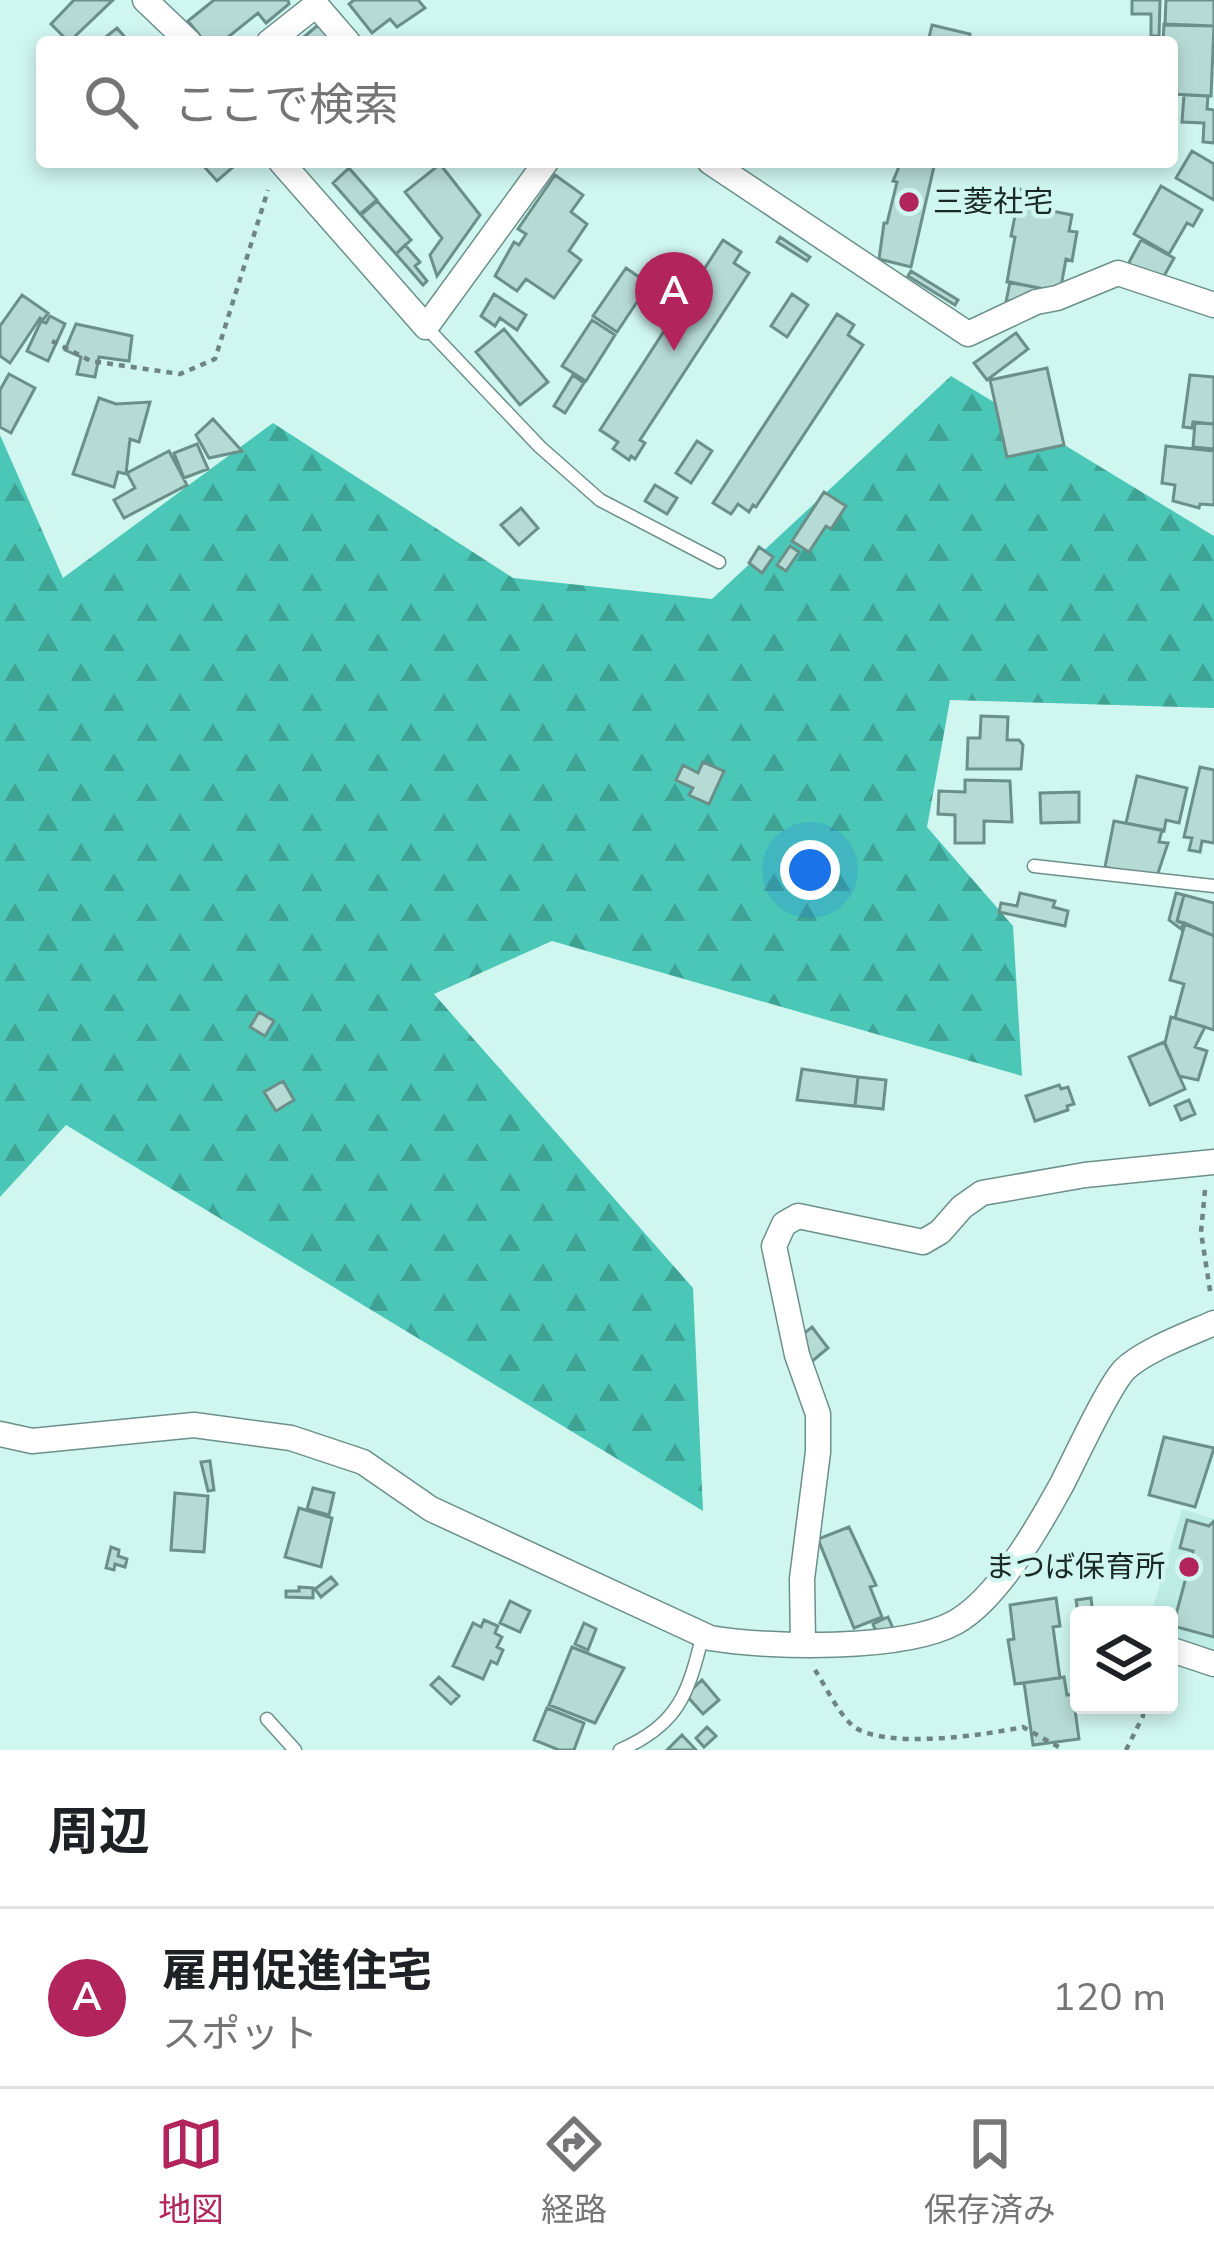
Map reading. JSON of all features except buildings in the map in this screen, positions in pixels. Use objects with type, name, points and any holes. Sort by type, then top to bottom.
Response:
[{"type":"street","points":[[145,0],[183,36]]},
{"type":"street","points":[[277,36],[316,5],[343,36]]},
{"type":"street","points":[[276,171],[426,327],[542,168]]},
{"type":"street","points":[[719,168],[968,334],[1036,302],[1118,273],[1214,305]]},
{"type":"street","points":[[800,1643],[818,1414],[797,1355],[774,1246],[784,1224],[798,1216],[923,1242],[982,1193],[1085,1174],[1211,1163]]},
{"type":"street","points":[[0,1434],[32,1441],[194,1425],[291,1438],[363,1462],[431,1509],[703,1634],[749,1645],[868,1642],[929,1634],[958,1621],[992,1589],[1043,1518],[1125,1370],[1214,1323]]},
{"type":"street","points":[[1178,1652],[1214,1664]]},
{"type":"lane","points":[[426,327],[540,447],[600,500],[718,562]]},
{"type":"lane","points":[[1034,866],[1214,886]]},
{"type":"lane","points":[[620,1750],[652,1736],[681,1706],[703,1634]]},
{"type":"lane","points":[[267,1719],[295,1750]]},
{"type":"path","points":[[52,341],[91,362],[180,374],[215,358],[276,171]]},
{"type":"path","points":[[1211,1163],[1201,1232],[1214,1308]]},
{"type":"path","points":[[800,1643],[854,1728],[930,1740],[974,1738],[1024,1727],[1064,1750]]},
{"type":"path","points":[[1126,1750],[1143,1714]]},
{"type":"shaded area","name":"まつば保育所","points":[[1182,1509],[1214,1519],[1214,1658],[1178,1644],[1178,1606],[1154,1606]]},
{"type":"green space","points":[[951,376],[1214,536],[1214,708],[950,700],[927,827],[1013,926],[1022,1076],[552,941],[434,994],[693,1288],[703,1511],[66,1125],[0,1197],[0,435],[63,578],[273,423],[513,578],[712,599]]},
{"type":"place","name":"三菱社宅","points":[[909,202]]},
{"type":"place","name":"雇用促進住宅","points":[[674,351]]},
{"type":"place","name":"まつば保育所","points":[[1189,1567]]}]
